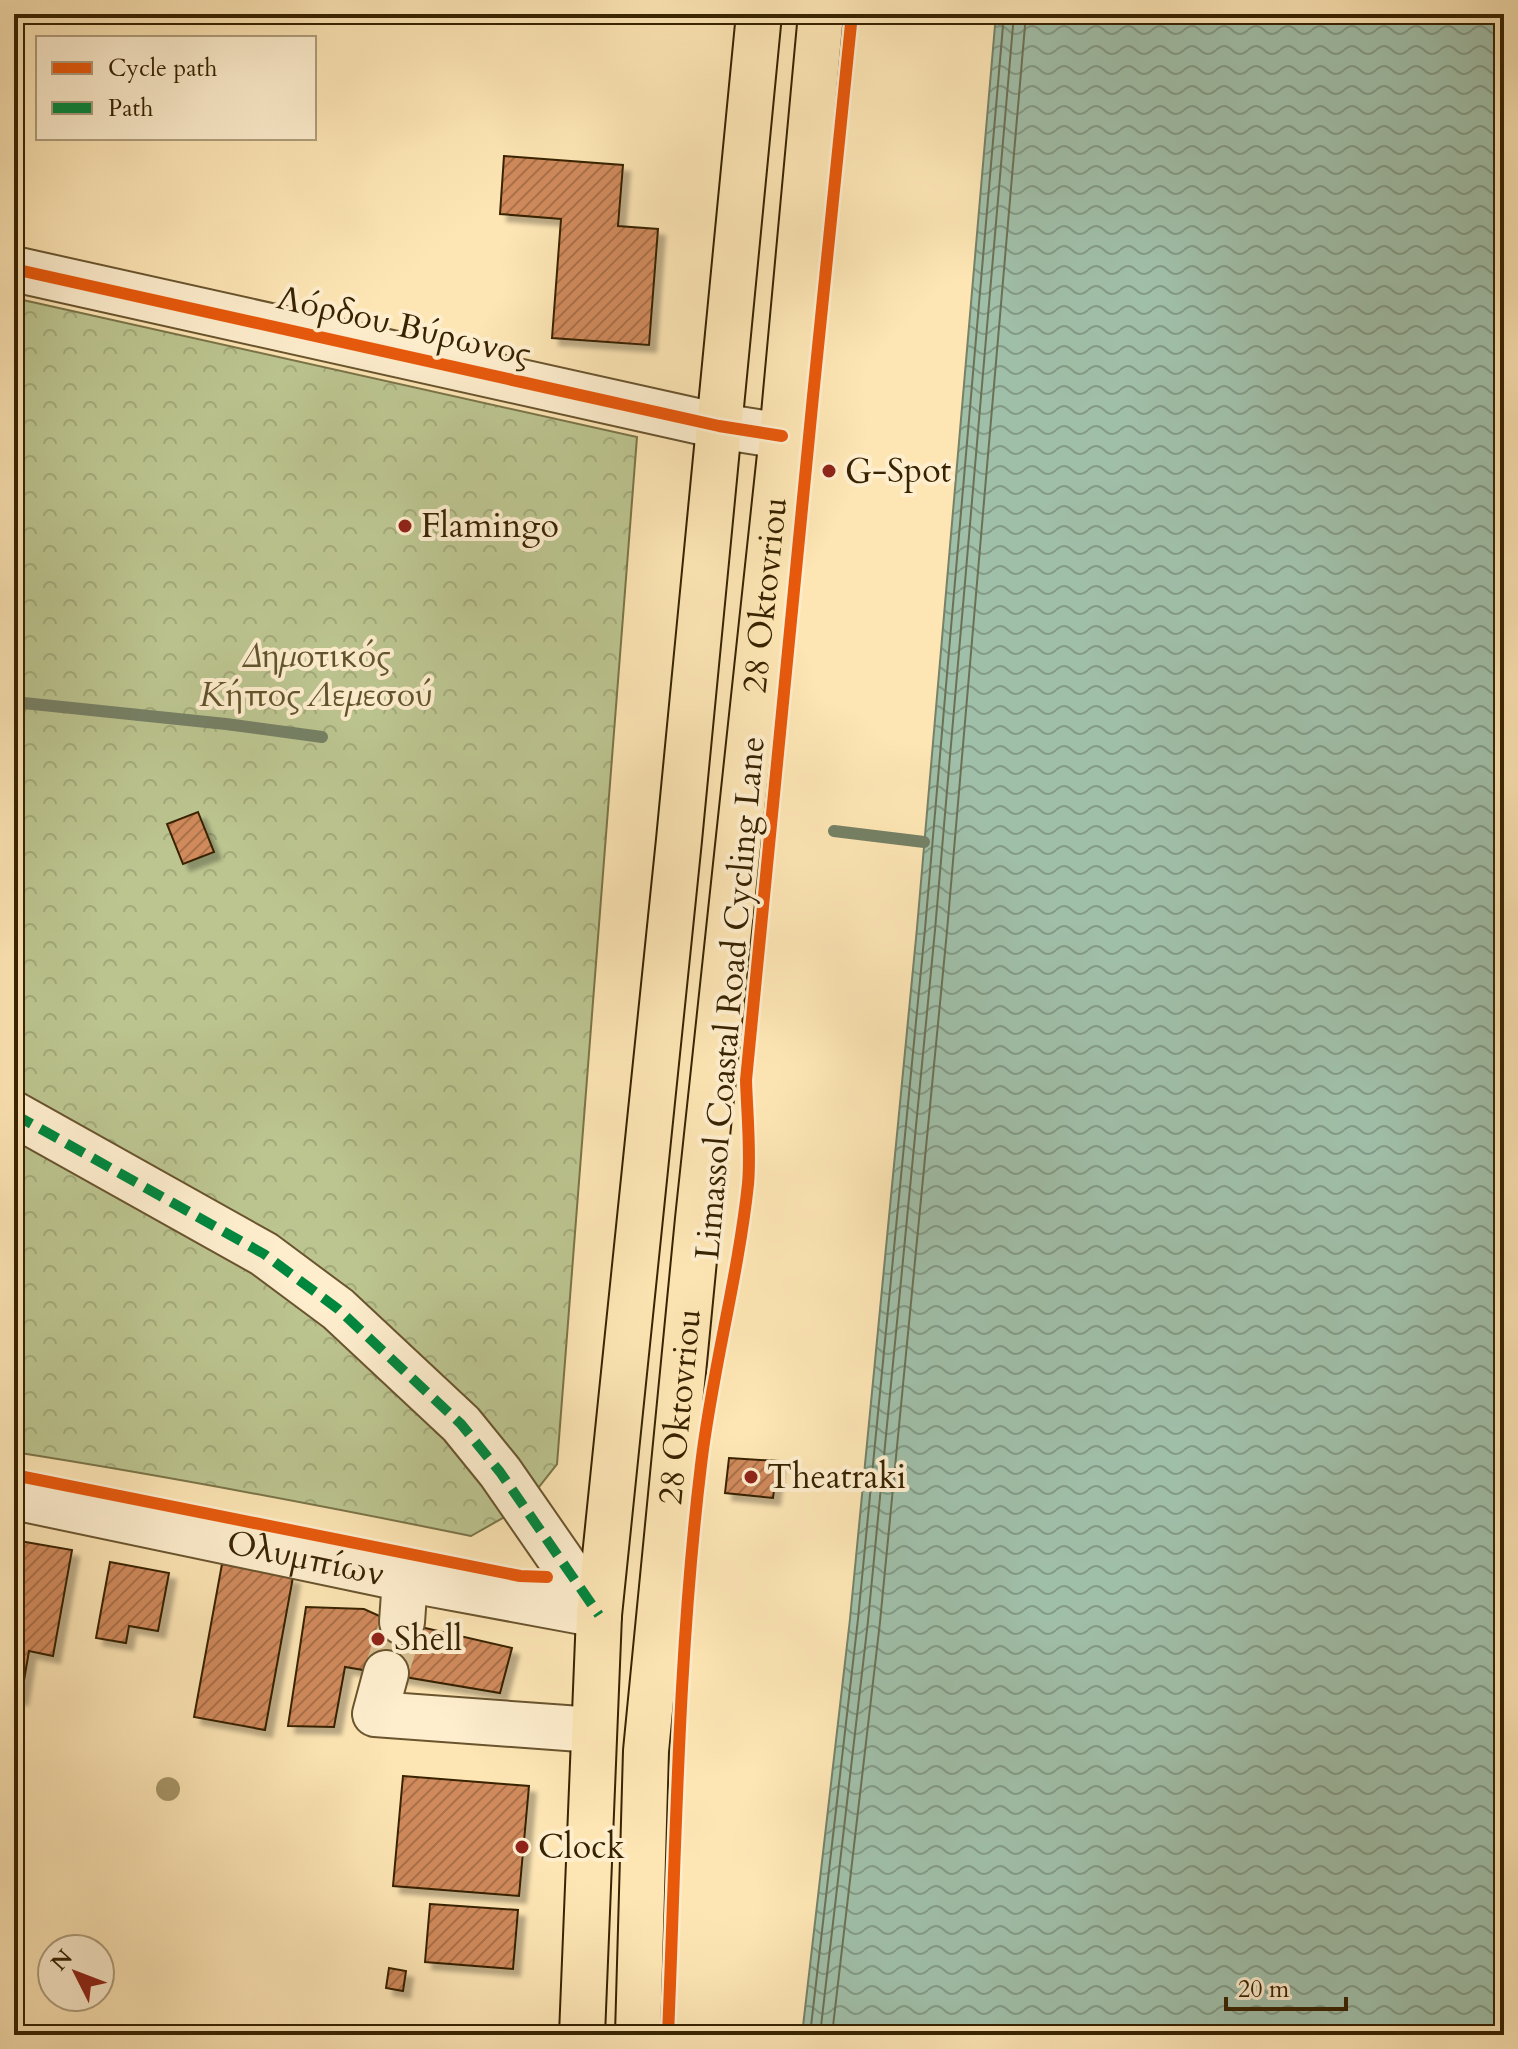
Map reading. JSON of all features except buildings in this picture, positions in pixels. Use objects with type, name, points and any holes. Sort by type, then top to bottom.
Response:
[{"type":"main road","name":"28 Oktovriou","points":[[582,2035],[599,1615],[681,824],[759,14]]},
{"type":"main road","name":"28 Oktovriou","points":[[638,2035],[646,1751],[700,1204],[782,436],[821,14]]},
{"type":"street","name":"Λόρδου Βύρωνος","points":[[14,269],[719,426],[782,436]]},
{"type":"street","points":[[14,1114],[264,1254],[338,1309],[461,1424],[500,1472],[599,1615]]},
{"type":"street","name":"Ολυμπίων","points":[[14,1497],[405,1579],[599,1615]]},
{"type":"street","points":[[402,1622],[405,1579]]},
{"type":"street","points":[[386,1673],[375,1714],[594,1730]]},
{"type":"green space","name":"Δημοτικός Κήπος Λεμεσού","points":[[14,298],[637,437],[557,1464],[524,1506],[471,1536],[243,1491],[14,1452]]},
{"type":"water","points":[[996,14],[1504,14],[1504,2035],[802,2035],[850,1619],[917,928]]},
{"type":"waterway","points":[[14,702],[322,737]]},
{"type":"waterway","points":[[834,831],[924,842]]},
{"type":"tunnel","points":[[386,1673],[402,1622]]},
{"type":"marked path","points":[[14,1114],[264,1254],[338,1309],[461,1424],[500,1472],[599,1615]]},
{"type":"cycle path","name":"Limassol Coastal Road Cycling Lane","points":[[668,2035],[679,1750],[693,1536],[706,1430],[748,1184],[746,1080],[852,14]]},
{"type":"cycle path","points":[[14,269],[719,426],[782,436]]},
{"type":"cycle path","points":[[14,1475],[520,1576],[547,1577]]},
{"type":"place","name":"G-Spot","points":[[829,471]]},
{"type":"place","name":"Flamingo","points":[[405,526]]},
{"type":"place","name":"Theatraki","points":[[751,1477]]},
{"type":"place","name":"Shell","points":[[378,1639]]},
{"type":"place","name":"Clock","points":[[522,1847]]}]
